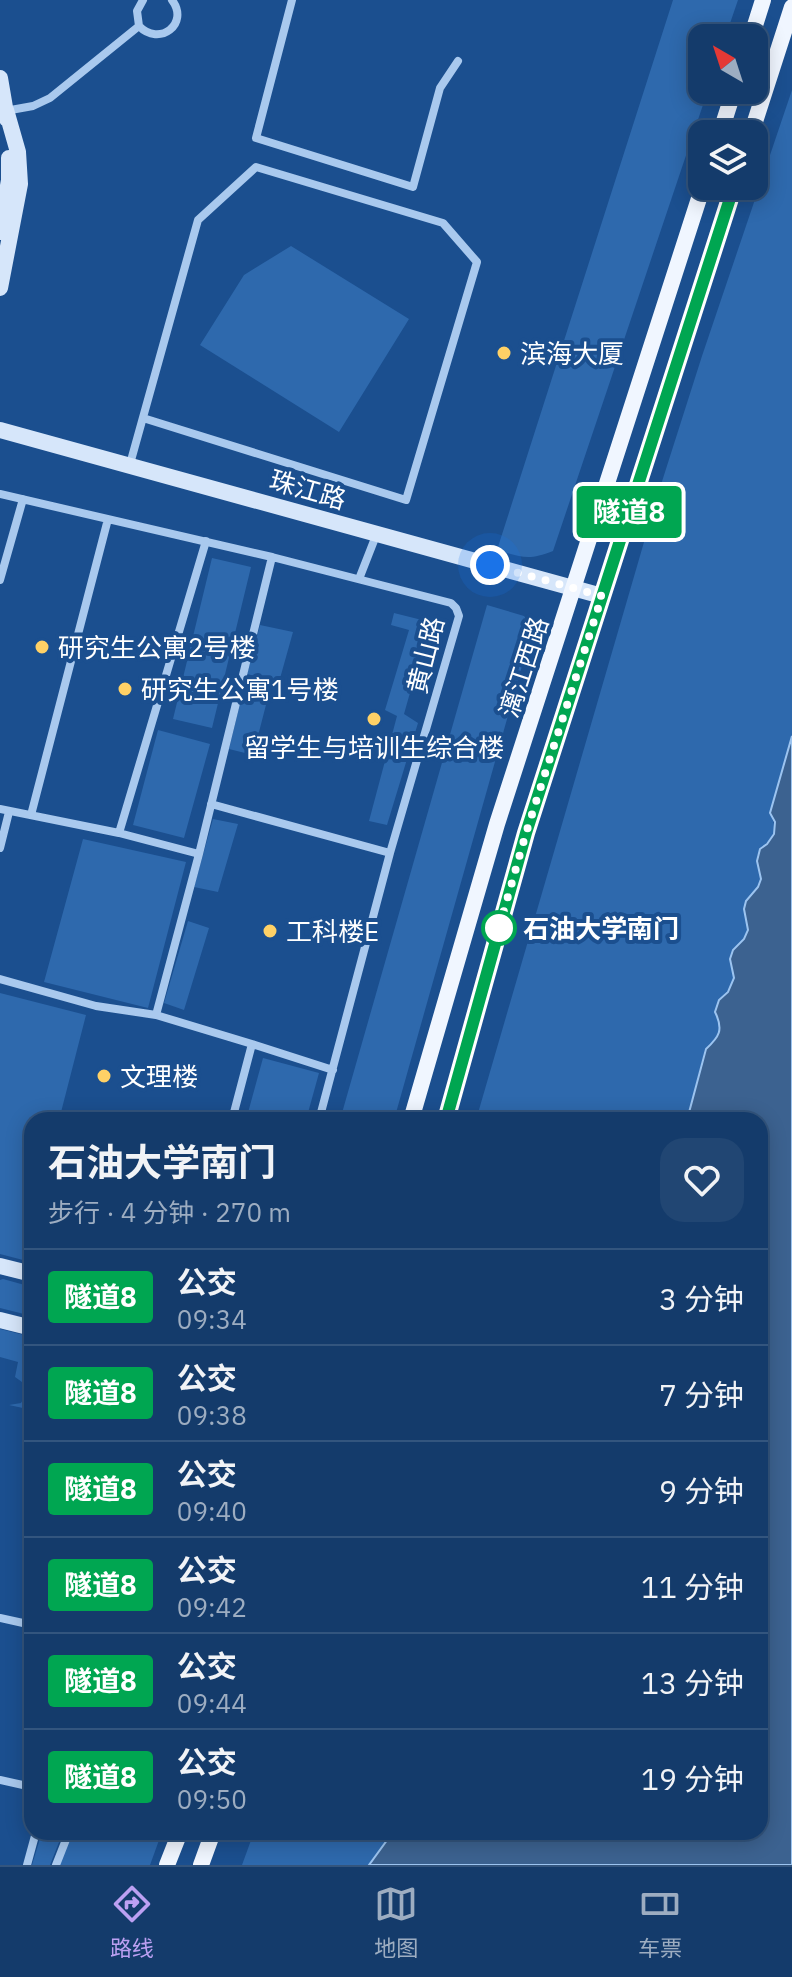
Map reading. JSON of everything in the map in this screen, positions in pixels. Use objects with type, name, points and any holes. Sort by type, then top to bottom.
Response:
[{"type":"main road","points":[[755,24],[763,0]]},
{"type":"main road","points":[[756,120],[792,7]]},
{"type":"main road","name":"漓江西路","points":[[413,1112],[497,824],[698,200]]},
{"type":"main road","name":"漓江西路","points":[[448,1112],[526,833],[729,200]]},
{"type":"main road","points":[[167,1865],[177,1840]]},
{"type":"main road","points":[[201,1865],[210,1840]]},
{"type":"street","points":[[143,0],[137,11],[139,26],[157,35],[165,33],[177,21],[179,13],[172,0]]},
{"type":"street","points":[[292,0],[256,138],[413,187],[440,88],[458,61]]},
{"type":"street","points":[[3,111],[33,106],[50,98],[139,26]]},
{"type":"street","points":[[0,78],[9,146],[9,180],[0,232]]},
{"type":"street","points":[[0,288],[20,184],[18,152],[3,111]]},
{"type":"street","points":[[130,464],[198,220],[256,167],[443,223],[477,262],[406,500],[143,418]]},
{"type":"street","name":"珠江路","points":[[0,430],[602,596]]},
{"type":"street","name":"黄山路","points":[[0,494],[272,557],[451,603],[456,608],[459,616],[390,853],[321,1112]]},
{"type":"street","points":[[0,580],[23,499]]},
{"type":"street","points":[[31,815],[108,519]]},
{"type":"street","points":[[359,579],[377,533]]},
{"type":"street","points":[[119,833],[206,541]]},
{"type":"street","points":[[156,1015],[272,557]]},
{"type":"street","points":[[211,804],[390,853]]},
{"type":"street","points":[[0,848],[5,810],[119,833],[199,854]]},
{"type":"street","points":[[0,979],[96,1006],[156,1015],[333,1070]]},
{"type":"street","points":[[234,1112],[252,1044]]},
{"type":"street","points":[[0,1266],[24,1272]]},
{"type":"street","points":[[0,1320],[24,1326]]},
{"type":"street","points":[[0,1618],[24,1623]]},
{"type":"street","points":[[0,1780],[24,1785]]},
{"type":"street","points":[[27,1865],[34,1840]]},
{"type":"street","points":[[56,1865],[66,1840]]},
{"type":"shaded area","points":[[673,0],[738,0],[730,24],[688,24],[688,104],[703,104],[698,120],[688,120],[688,149],[553,551],[525,557],[497,550]]},
{"type":"shaded area","points":[[792,90],[792,736],[770,813],[774,830],[758,855],[761,880],[746,904],[746,934],[731,956],[733,980],[717,1006],[720,1031],[705,1049],[689,1112],[478,1112],[658,494],[755,200],[768,200],[768,161]]},
{"type":"shaded area","points":[[291,246],[409,319],[339,432],[200,345],[244,275]]},
{"type":"shaded area","points":[[212,558],[251,567],[212,728],[173,719]]},
{"type":"shaded area","points":[[487,605],[524,616],[529,622],[531,634],[396,1112],[342,1112]]},
{"type":"shaded area","points":[[394,613],[430,622],[404,714],[418,723],[387,825],[369,821],[397,716],[385,710],[409,630],[391,625]]},
{"type":"shaded area","points":[[260,625],[293,632],[279,682],[247,674]]},
{"type":"shaded area","points":[[242,695],[267,701],[253,755],[229,749]]},
{"type":"shaded area","points":[[158,730],[210,744],[184,838],[133,825]]},
{"type":"shaded area","points":[[792,736],[792,1865],[369,1865],[387,1840],[768,1840],[768,1112],[689,1112],[706,1049],[719,1033],[715,1012],[719,1000],[728,992],[734,978],[730,959],[748,930],[744,909],[761,879],[757,861],[760,849],[774,834],[775,822],[770,813]]},
{"type":"shaded area","points":[[213,819],[238,824],[218,892],[194,887]]},
{"type":"shaded area","points":[[83,839],[186,862],[148,1008],[44,982]]},
{"type":"shaded area","points":[[188,921],[209,928],[184,1010],[164,1003]]},
{"type":"shaded area","points":[[0,993],[86,1015],[61,1112],[24,1112],[24,1256],[23,1260],[0,1254]]},
{"type":"shaded area","points":[[263,1058],[319,1073],[308,1112],[248,1112]]},
{"type":"shaded area","points":[[0,1280],[24,1285],[24,1314],[0,1308]]},
{"type":"shaded area","points":[[0,1329],[24,1335],[24,1386],[15,1377],[18,1362],[0,1357]]},
{"type":"shaded area","points":[[24,1398],[24,1408],[9,1405],[21,1403]]},
{"type":"shaded area","points":[[40,1840],[60,1840],[50,1865],[32,1865]]},
{"type":"shaded area","points":[[70,1840],[159,1840],[150,1865],[59,1865]]},
{"type":"shaded area","points":[[251,1840],[387,1840],[369,1865],[242,1865]]},
{"type":"bus line","name":"隧道8","points":[[448,1112],[526,833],[729,200]]},
{"type":"place","name":"滨海大厦","points":[[504,353]]},
{"type":"place","name":"研究生公寓2号楼","points":[[42,647]]},
{"type":"place","name":"研究生公寓1号楼","points":[[125,689]]},
{"type":"place","name":"留学生与培训生综合楼","points":[[374,719]]},
{"type":"place","name":"石油大学南门","points":[[499,928]]},
{"type":"place","name":"工科楼E","points":[[270,931]]},
{"type":"place","name":"文理楼","points":[[104,1076]]},
{"type":"route","points":[[490,565],[602,596],[499,928]]}]
